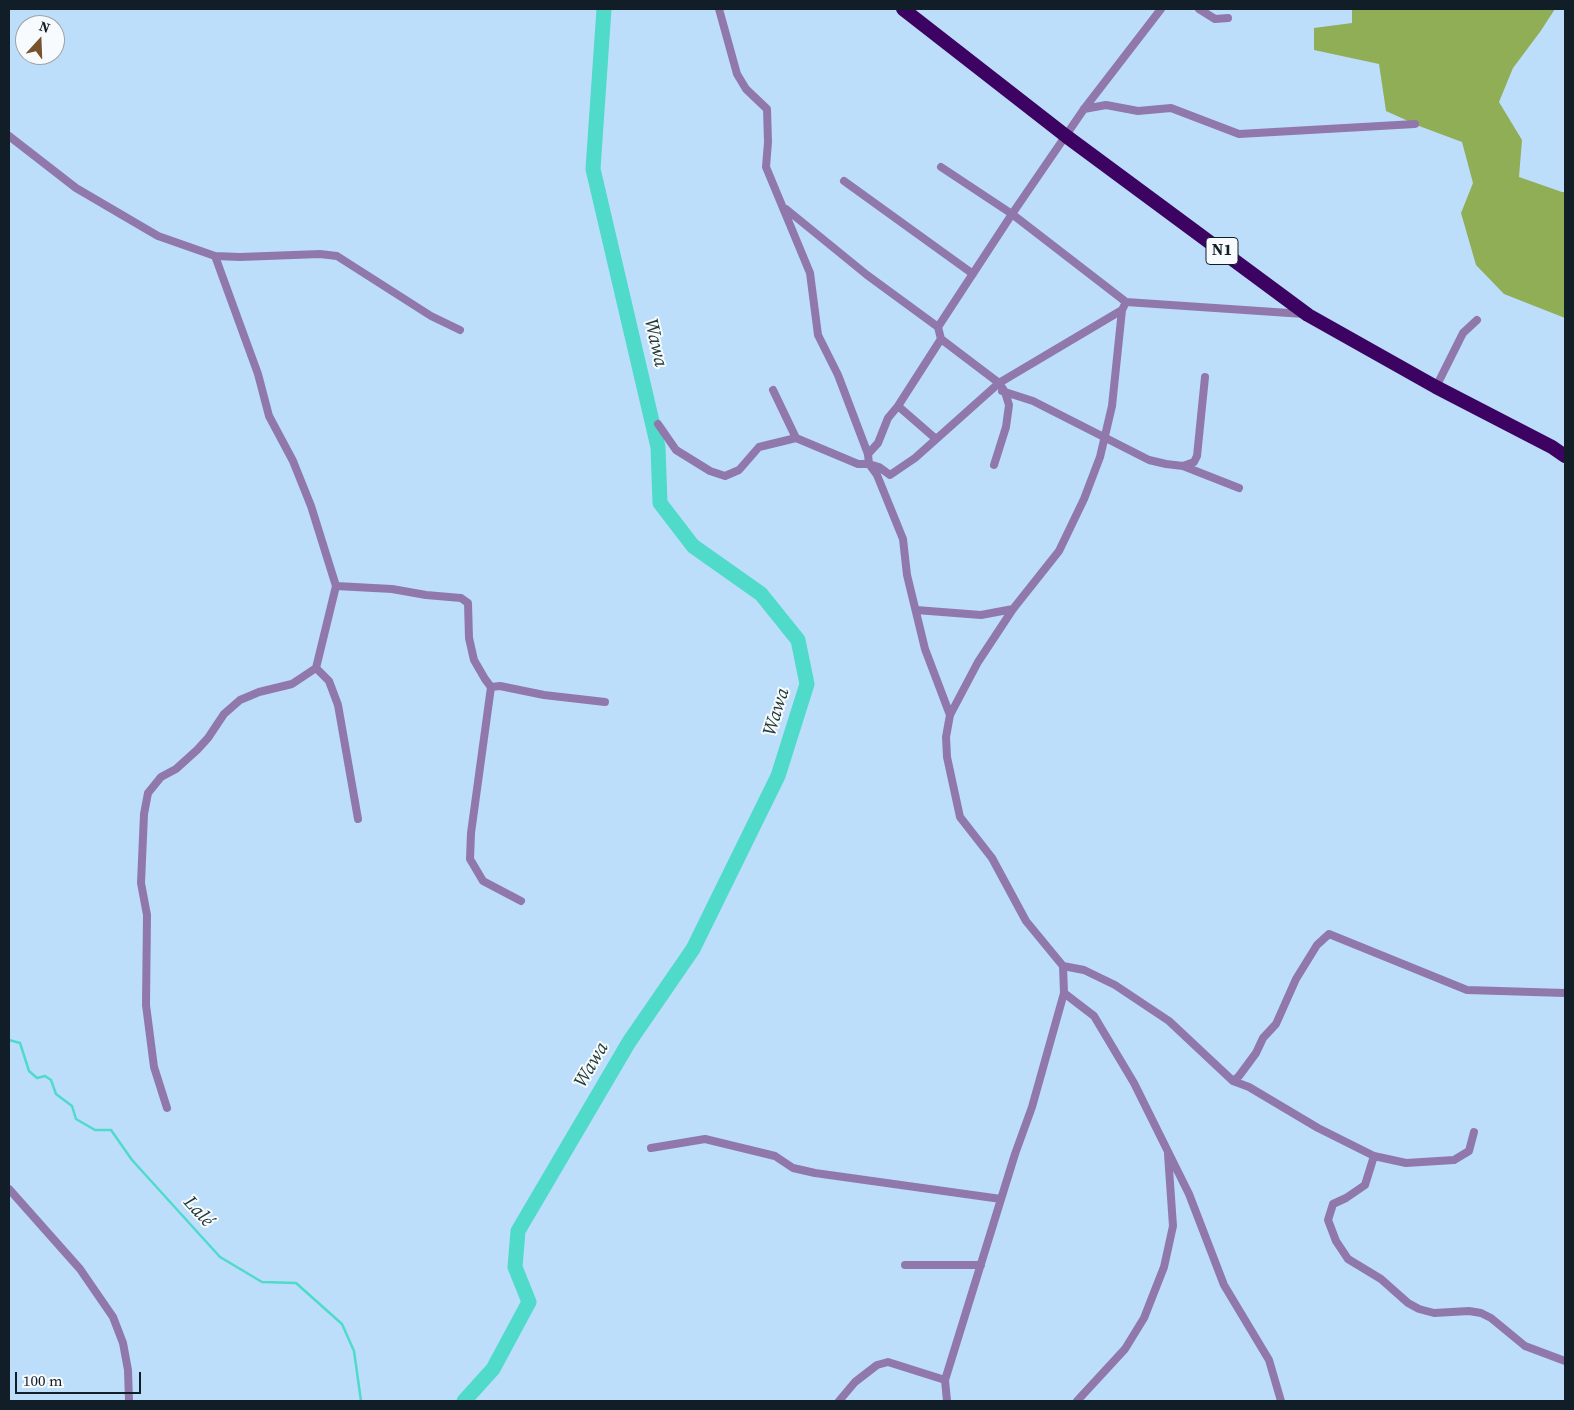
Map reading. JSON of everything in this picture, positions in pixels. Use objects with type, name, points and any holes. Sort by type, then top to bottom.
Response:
[{"type":"highway","name":"N1","points":[[903,9],[1066,136],[1308,315],[1436,387],[1559,447],[1565,456]]},
{"type":"street","points":[[719,9],[738,74],[746,89],[767,109],[768,142],[766,167],[810,273],[818,335],[838,375],[868,454],[869,464],[877,475],[903,539],[907,575],[925,649],[950,715]]},
{"type":"street","points":[[938,327],[1084,109],[1161,9]]},
{"type":"street","points":[[1198,9],[1215,19],[1228,18]]},
{"type":"street","points":[[1084,109],[1106,105],[1138,111],[1170,108],[1239,134],[1415,124]]},
{"type":"street","points":[[9,136],[76,188],[158,236],[215,256],[320,254],[337,256],[431,316],[460,330]]},
{"type":"street","points":[[941,168],[1012,214],[1126,302],[1308,315]]},
{"type":"street","points":[[844,181],[973,274]]},
{"type":"street","points":[[784,208],[938,327],[941,339],[1005,392],[1033,401],[1149,460],[1184,466],[1239,488]]},
{"type":"street","points":[[167,1108],[154,1068],[146,1005],[147,914],[141,883],[144,814],[148,793],[162,777],[176,769],[197,750],[208,738],[224,714],[240,700],[259,692],[292,684],[316,668],[336,586],[304,488],[293,461],[269,416],[258,374],[215,256]]},
{"type":"street","points":[[948,1401],[945,1380],[1001,1199],[1032,1107],[1064,993],[1063,966],[1026,921],[992,858],[960,817],[947,757],[946,737],[950,715],[978,662],[1013,608],[1059,551],[1084,499],[1100,457],[1112,406],[1122,310],[1126,302]]},
{"type":"street","points":[[658,424],[676,450],[710,471],[725,476],[739,470],[759,447],[796,438],[858,464],[869,464],[879,467],[890,475],[915,458],[996,386],[1122,310]]},
{"type":"street","points":[[1436,387],[1463,333],[1477,320]]},
{"type":"street","points":[[868,454],[878,443],[888,418],[898,406],[941,339]]},
{"type":"street","points":[[1184,466],[1194,462],[1197,456],[1205,376]]},
{"type":"street","points":[[773,390],[796,438]]},
{"type":"street","points":[[994,465],[1006,427],[1009,405],[1005,392]]},
{"type":"street","points":[[898,406],[936,439]]},
{"type":"street","points":[[336,586],[392,589],[426,595],[461,598],[468,603],[469,638],[474,660],[491,687],[471,833],[470,859],[483,881],[521,901]]},
{"type":"street","points":[[916,610],[981,615],[1013,608]]},
{"type":"street","points":[[316,668],[329,681],[338,704],[358,819]]},
{"type":"street","points":[[491,687],[500,686],[544,696],[605,702]]},
{"type":"street","points":[[1233,1081],[1256,1053],[1263,1038],[1276,1024],[1296,979],[1317,945],[1329,934],[1467,990],[1565,993]]},
{"type":"street","points":[[1063,966],[1084,970],[1115,985],[1169,1021],[1233,1081],[1249,1087],[1318,1128],[1374,1156],[1406,1163],[1454,1160],[1468,1151],[1474,1132]]},
{"type":"street","points":[[1064,993],[1094,1016],[1134,1083],[1189,1194],[1224,1284],[1269,1360],[1281,1401]]},
{"type":"street","points":[[651,1148],[705,1139],[775,1156],[793,1168],[815,1173],[1001,1199]]},
{"type":"street","points":[[1077,1401],[1125,1349],[1144,1318],[1164,1267],[1173,1226],[1168,1149]]},
{"type":"street","points":[[1374,1156],[1365,1185],[1333,1204],[1328,1220],[1336,1241],[1348,1259],[1381,1279],[1408,1303],[1419,1310],[1434,1313],[1469,1311],[1481,1313],[1491,1318],[1525,1346],[1565,1361]]},
{"type":"street","points":[[9,1189],[80,1269],[113,1317],[124,1343],[128,1370],[129,1401]]},
{"type":"street","points":[[905,1265],[981,1265]]},
{"type":"street","points":[[839,1401],[855,1382],[877,1364],[888,1362],[945,1380]]},
{"type":"green space","points":[[1352,9],[1555,9],[1513,68],[1499,102],[1522,140],[1519,177],[1565,192],[1565,318],[1504,294],[1476,265],[1461,213],[1473,183],[1462,142],[1386,111],[1379,64],[1314,50],[1314,28],[1352,23]]},
{"type":"waterway","name":"Wawa","points":[[464,1401],[493,1369],[529,1302],[515,1267],[518,1231],[629,1042],[693,949],[778,776],[807,684],[798,640],[761,594],[693,546],[660,503],[658,447],[593,169],[604,9]]},
{"type":"waterway","name":"Lalé","points":[[9,1040],[20,1043],[29,1071],[37,1078],[45,1076],[51,1080],[56,1094],[72,1106],[76,1119],[95,1130],[111,1130],[132,1160],[220,1257],[262,1282],[296,1283],[342,1324],[354,1351],[361,1401]]}]
